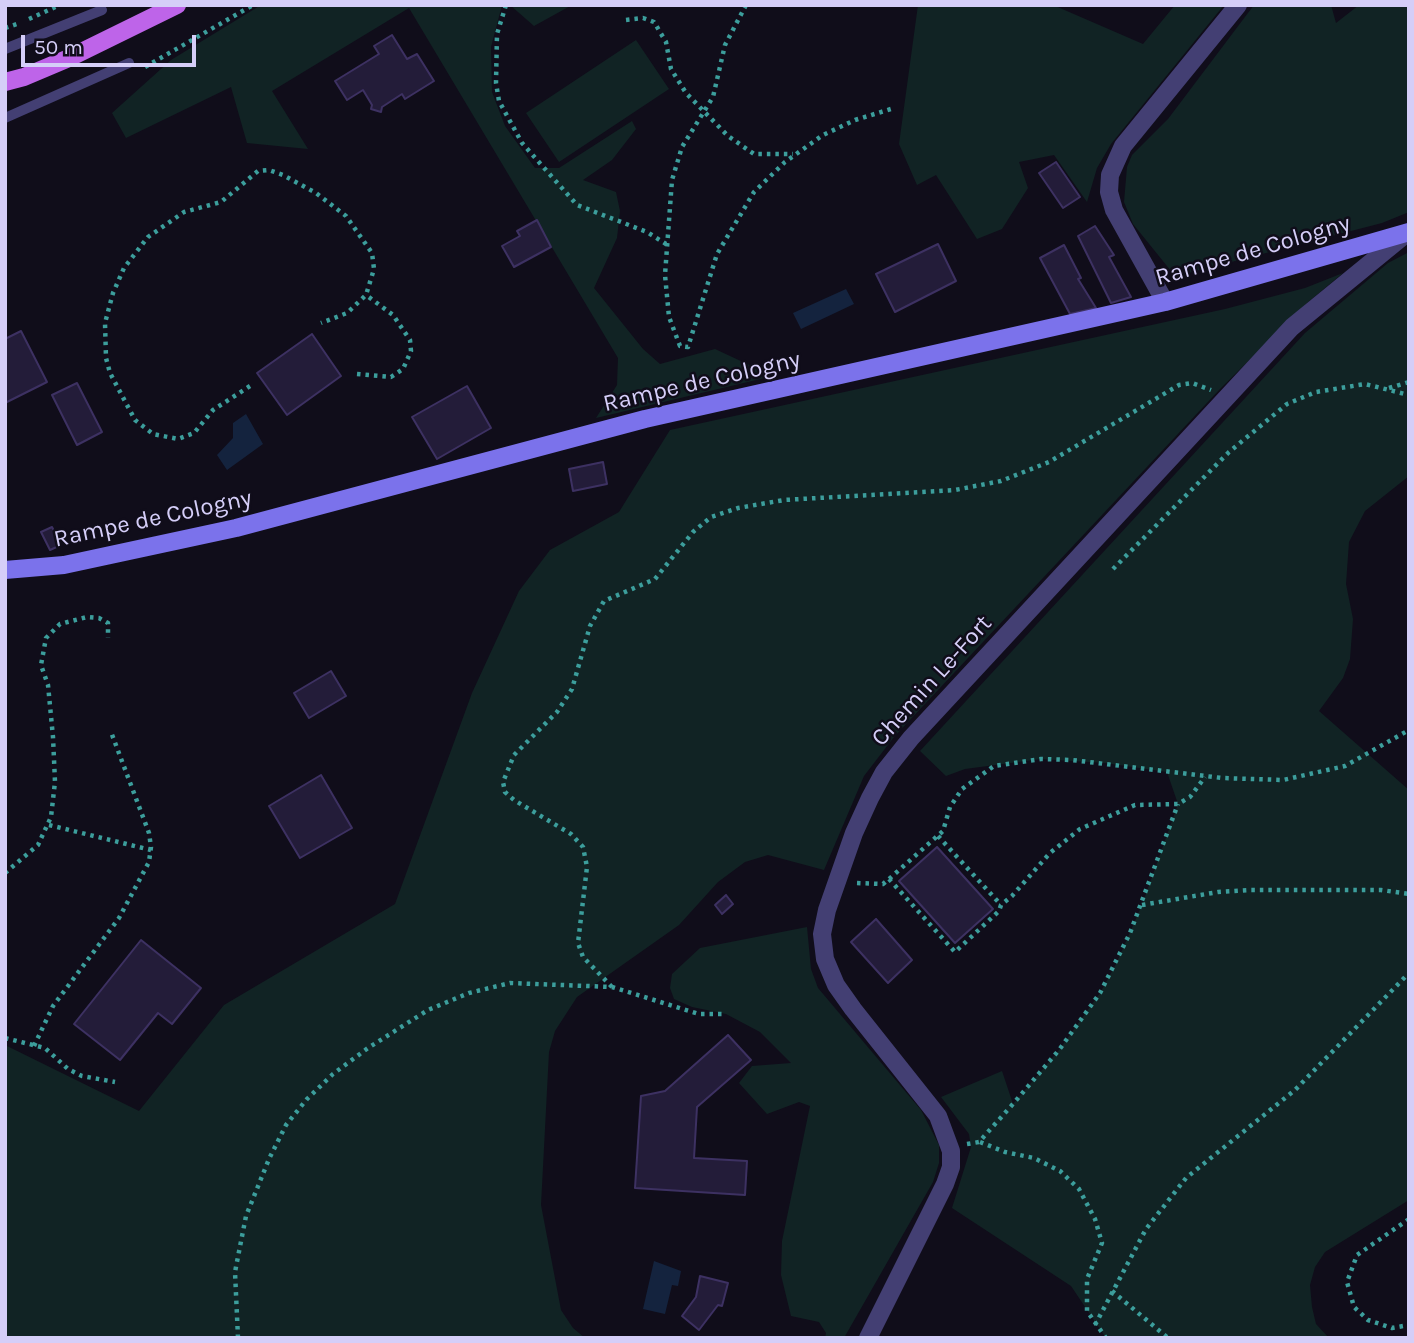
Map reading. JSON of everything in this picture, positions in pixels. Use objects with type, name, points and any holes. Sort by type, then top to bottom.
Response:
[{"type":"main road","points":[[5,91],[24,78],[151,12],[177,5]]},
{"type":"main road","points":[[5,82],[24,78]]},
{"type":"street","points":[[1165,302],[1114,210],[1109,192],[1110,176],[1122,146],[1238,5]]},
{"type":"street","name":"Rampe de Cologny","points":[[5,570],[64,565],[236,528],[645,419],[1165,302],[1408,232]]},
{"type":"street","name":"Chemin Le-Fort","points":[[868,1338],[951,1167],[950,1144],[939,1116],[836,985],[825,960],[822,934],[835,883],[870,798],[884,772],[904,746],[1292,327],[1408,232]]},
{"type":"lane","points":[[5,49],[102,10]]},
{"type":"lane","points":[[5,118],[129,63]]},
{"type":"path","points":[[5,28],[60,5]]},
{"type":"path","points":[[506,5],[494,55],[496,83],[499,101],[522,143],[577,205],[647,232],[666,244]]},
{"type":"path","points":[[746,5],[730,32],[716,89],[687,138],[675,168],[665,275],[669,317],[680,346],[688,347],[708,280],[731,228],[754,192],[794,154],[855,120],[894,108]]},
{"type":"path","points":[[626,20],[643,18],[654,22],[666,42],[671,69],[703,112],[728,136],[754,154],[794,154]]},
{"type":"path","points":[[250,386],[213,410],[194,433],[178,439],[153,435],[135,420],[110,373],[106,358],[105,323],[113,293],[124,268],[148,237],[184,212],[221,202],[258,171],[275,172],[332,204],[360,233],[372,253],[374,262],[366,295],[347,313],[321,323]]},
{"type":"path","points":[[357,374],[391,377],[403,369],[411,351],[410,340],[393,316],[366,295]]},
{"type":"path","points":[[1389,388],[1409,382]]},
{"type":"path","points":[[612,987],[583,957],[578,943],[587,867],[583,847],[571,834],[514,800],[505,792],[503,782],[514,755],[557,712],[572,690],[594,615],[604,601],[640,588],[655,579],[693,532],[711,517],[738,508],[806,497],[934,491],[984,485],[1049,462],[1179,385],[1200,384],[1226,400]]},
{"type":"path","points":[[1112,569],[1229,452],[1287,404],[1316,391],[1365,384],[1409,395]]},
{"type":"path","points":[[5,873],[38,845],[49,825],[55,782],[48,685],[41,665],[46,638],[60,624],[87,617],[108,623],[108,638]]},
{"type":"path","points":[[835,883],[883,884],[938,836],[962,789],[982,772],[1011,762],[1041,759],[1094,762],[1259,781],[1299,778],[1345,766],[1409,730]]},
{"type":"path","points":[[34,1046],[53,1006],[119,918],[147,867],[151,850],[149,833],[111,733]]},
{"type":"path","points":[[889,879],[955,952],[999,911],[1001,905],[1050,853],[1094,821],[1135,805],[1178,804],[1190,797],[1205,776]]},
{"type":"path","points":[[979,1142],[1059,1050],[1100,993],[1142,905],[1178,804]]},
{"type":"path","points":[[49,825],[151,850]]},
{"type":"path","points":[[938,836],[1001,905]]},
{"type":"path","points":[[1142,905],[1218,892],[1249,890],[1381,890],[1409,894]]},
{"type":"path","points":[[1095,1325],[1146,1229],[1186,1178],[1295,1090],[1409,973]]},
{"type":"path","points":[[238,1338],[236,1272],[246,1216],[279,1136],[320,1085],[350,1060],[409,1021],[478,990],[510,983],[612,987],[699,1014],[723,1014]]},
{"type":"path","points":[[5,1038],[45,1048],[73,1072],[116,1082]]},
{"type":"path","points":[[950,1144],[979,1142],[1005,1152],[1034,1158],[1060,1171],[1079,1189],[1096,1219],[1102,1243],[1085,1292],[1087,1311],[1106,1338]]},
{"type":"path","points":[[1409,1219],[1357,1255],[1347,1282],[1354,1307],[1368,1320],[1392,1328],[1409,1325]]},
{"type":"path","points":[[1112,1291],[1168,1338]]},
{"type":"shaded area","points":[[261,5],[502,5],[491,47],[492,92],[505,126],[535,168],[559,168],[632,121],[636,129],[612,160],[583,180],[616,192],[620,211],[617,238],[594,288],[643,349],[660,364],[715,349],[773,376],[596,418],[617,385],[618,358],[409,8],[272,91],[308,149],[247,143],[231,87],[126,138],[112,113],[171,60]]},
{"type":"shaded area","points":[[510,5],[572,5],[534,26]]},
{"type":"shaded area","points":[[918,5],[1053,5],[1143,44],[1175,5],[1224,5],[1111,144],[1097,168],[1087,202],[1054,155],[1019,162],[1028,188],[1002,229],[977,239],[936,175],[917,185],[899,144]]},
{"type":"shaded area","points":[[1254,5],[1331,5],[1336,23],[1359,5],[1409,5],[1409,212],[1382,223],[1181,275],[1171,271],[1133,224],[1124,202],[1127,167],[1132,155],[1168,119]]},
{"type":"shaded area","points":[[636,40],[669,89],[559,162],[526,113]]},
{"type":"shaded area","points":[[1409,252],[1409,476],[1365,511],[1349,542],[1346,584],[1353,619],[1350,659],[1343,678],[1319,711],[1409,790],[1409,1200],[1325,1252],[1315,1267],[1310,1285],[1312,1307],[1316,1324],[1329,1338],[1106,1338],[1071,1286],[952,1208],[971,1147],[969,1134],[941,1097],[1002,1071],[1013,1104],[1059,1050],[1100,993],[1116,964],[1142,905],[1178,804],[1167,772],[1105,763],[1041,759],[965,769],[946,776],[920,751],[1305,333],[1388,263]]},
{"type":"shaded area","points":[[1343,273],[1307,303],[1220,389],[894,737],[864,776],[824,870],[768,855],[745,862],[718,882],[679,925],[577,997],[555,1031],[549,1052],[541,1205],[561,1310],[573,1328],[585,1338],[5,1338],[5,1045],[139,1111],[224,1005],[395,904],[472,693],[519,591],[550,550],[619,512],[670,430],[1225,309],[1305,288]]},
{"type":"shaded area","points":[[807,927],[811,969],[818,988],[921,1110],[939,1145],[939,1163],[933,1182],[844,1338],[825,1338],[826,1333],[819,1322],[791,1316],[781,1275],[782,1241],[810,1106],[799,1102],[767,1114],[739,1083],[752,1066],[791,1063],[760,1032],[726,1014],[692,1007],[674,999],[670,988],[672,974],[700,948]]},
{"type":"water","points":[[846,289],[854,304],[801,329],[793,313]]},
{"type":"water","points":[[246,414],[263,444],[227,470],[217,455],[233,438],[233,423]]},
{"type":"water","points":[[654,1261],[681,1271],[678,1286],[672,1285],[665,1314],[643,1309]]},
{"type":"building","points":[[392,35],[407,59],[417,54],[434,81],[405,99],[402,94],[382,107],[381,112],[371,109],[372,105],[363,90],[347,100],[335,81],[379,54],[374,46]]},
{"type":"building","points":[[1056,162],[1080,197],[1063,208],[1039,173]]},
{"type":"building","points":[[537,220],[551,247],[514,267],[502,246],[520,236],[517,231]]},
{"type":"building","points":[[1095,226],[1114,255],[1109,257],[1131,297],[1111,303],[1078,236]]},
{"type":"building","points":[[938,244],[956,281],[895,312],[876,274]]},
{"type":"building","points":[[1064,245],[1081,278],[1078,279],[1096,308],[1070,314],[1040,258]]},
{"type":"building","points":[[21,331],[47,382],[5,403],[5,339]]},
{"type":"building","points":[[312,334],[341,376],[287,415],[257,373]]},
{"type":"building","points":[[77,383],[102,432],[77,445],[52,395]]},
{"type":"building","points":[[467,386],[491,428],[437,459],[412,417]]},
{"type":"building","points":[[603,462],[607,484],[573,491],[569,469]]},
{"type":"building","points":[[52,527],[61,545],[50,550],[41,532]]},
{"type":"building","points":[[331,671],[346,696],[309,718],[294,693]]},
{"type":"building","points":[[321,775],[352,828],[300,858],[269,806]]},
{"type":"building","points":[[937,847],[993,909],[955,943],[899,881]]},
{"type":"building","points":[[726,895],[733,904],[722,914],[715,905]]},
{"type":"building","points":[[876,919],[912,960],[888,983],[851,942]]},
{"type":"building","points":[[141,940],[201,988],[172,1024],[158,1013],[120,1060],[74,1024]]},
{"type":"building","points":[[728,1035],[751,1060],[697,1107],[694,1158],[747,1161],[745,1195],[635,1188],[641,1096],[665,1091]]},
{"type":"building","points":[[700,1276],[728,1283],[722,1306],[718,1305],[699,1330],[682,1316],[696,1297]]}]
